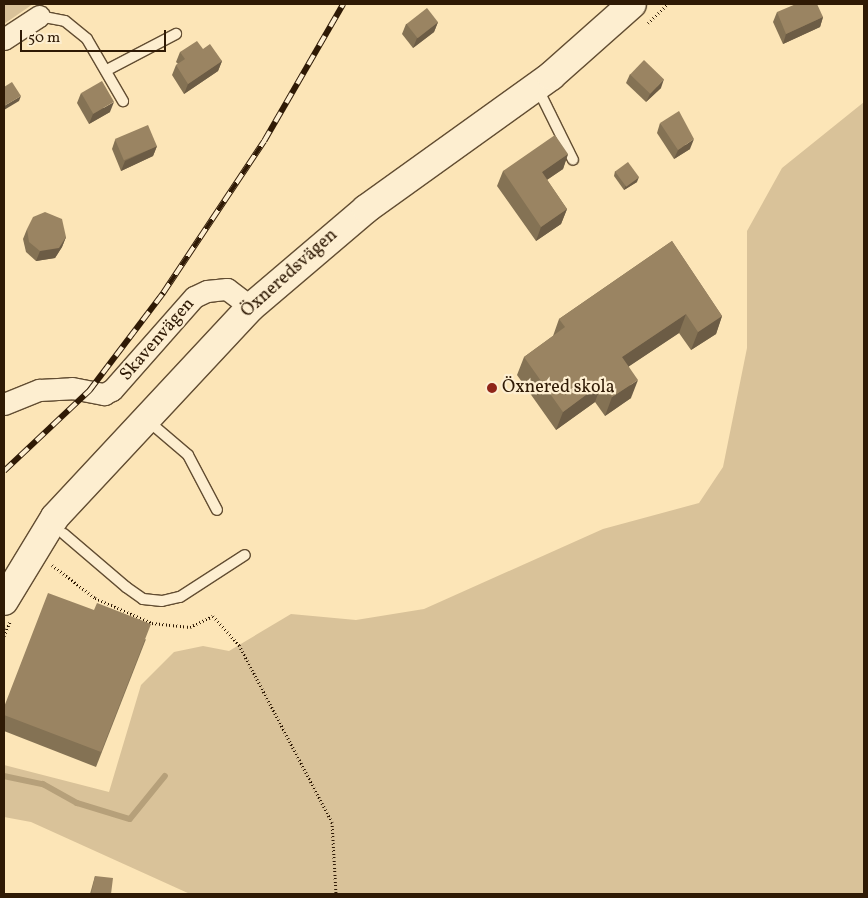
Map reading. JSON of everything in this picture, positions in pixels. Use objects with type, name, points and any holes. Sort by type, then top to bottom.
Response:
[{"type":"street","name":"Öxneredsvägen","points":[[8,610],[54,517],[251,307],[366,209],[638,15]]},
{"type":"street","points":[[4,39],[39,16]]},
{"type":"street","name":"Skavenvägen","points":[[4,404],[39,390],[72,388],[104,394],[112,390],[194,297],[207,291],[228,289],[251,307]]},
{"type":"lane","points":[[39,16],[65,21],[76,29],[107,70],[123,101]]},
{"type":"lane","points":[[107,70],[176,34]]},
{"type":"lane","points":[[537,86],[574,160]]},
{"type":"lane","points":[[145,418],[188,456],[217,510]]},
{"type":"lane","points":[[64,534],[126,587],[143,599],[162,601],[180,597],[245,555]]},
{"type":"path","points":[[638,15],[668,4]]},
{"type":"path","points":[[64,534],[46,560],[95,598],[121,612],[174,627],[190,627],[213,616],[239,645],[332,822],[336,894]]},
{"type":"path","points":[[4,636],[8,610]]},
{"type":"shaded area","points":[[4,4],[33,4],[4,24]]},
{"type":"shaded area","points":[[864,102],[864,894],[190,894],[31,822],[4,817],[4,765],[109,792],[141,685],[174,652],[203,646],[229,651],[291,614],[356,620],[424,609],[603,529],[699,503],[723,467],[747,348],[747,231],[782,168]]},
{"type":"building","points":[[796,4],[817,4],[823,17],[786,34],[777,12]]},
{"type":"building","points":[[427,8],[438,22],[418,38],[407,24]]},
{"type":"building","points":[[197,41],[203,49],[210,44],[222,61],[188,84],[176,65],[185,59],[180,52]]},
{"type":"building","points":[[644,60],[664,79],[650,94],[630,74]]},
{"type":"building","points":[[102,81],[114,102],[93,114],[81,93]]},
{"type":"building","points":[[12,82],[21,96],[4,106],[4,87]]},
{"type":"building","points":[[679,111],[694,139],[678,150],[660,123]]},
{"type":"building","points":[[148,125],[157,146],[124,160],[115,139]]},
{"type":"building","points":[[555,135],[568,154],[542,172],[567,209],[541,227],[503,171]]},
{"type":"building","points":[[628,162],[639,177],[626,187],[615,171]]},
{"type":"building","points":[[45,212],[62,219],[66,237],[59,248],[40,251],[29,242],[27,229],[33,217]]},
{"type":"building","points":[[672,241],[722,316],[698,332],[686,314],[622,357],[638,380],[612,397],[602,383],[563,412],[524,357],[565,327],[559,319]]},
{"type":"building","points":[[48,593],[94,610],[97,603],[151,624],[101,752],[4,715],[4,707]]},
{"type":"building","points":[[95,876],[113,878],[111,894],[91,894]]},
{"type":"waterway","points":[[4,776],[43,784],[77,803],[130,819],[165,776]]},
{"type":"railway","points":[[4,471],[89,391],[163,293],[264,141],[343,4]]},
{"type":"place","name":"Öxnered skola","points":[[492,388]]}]
